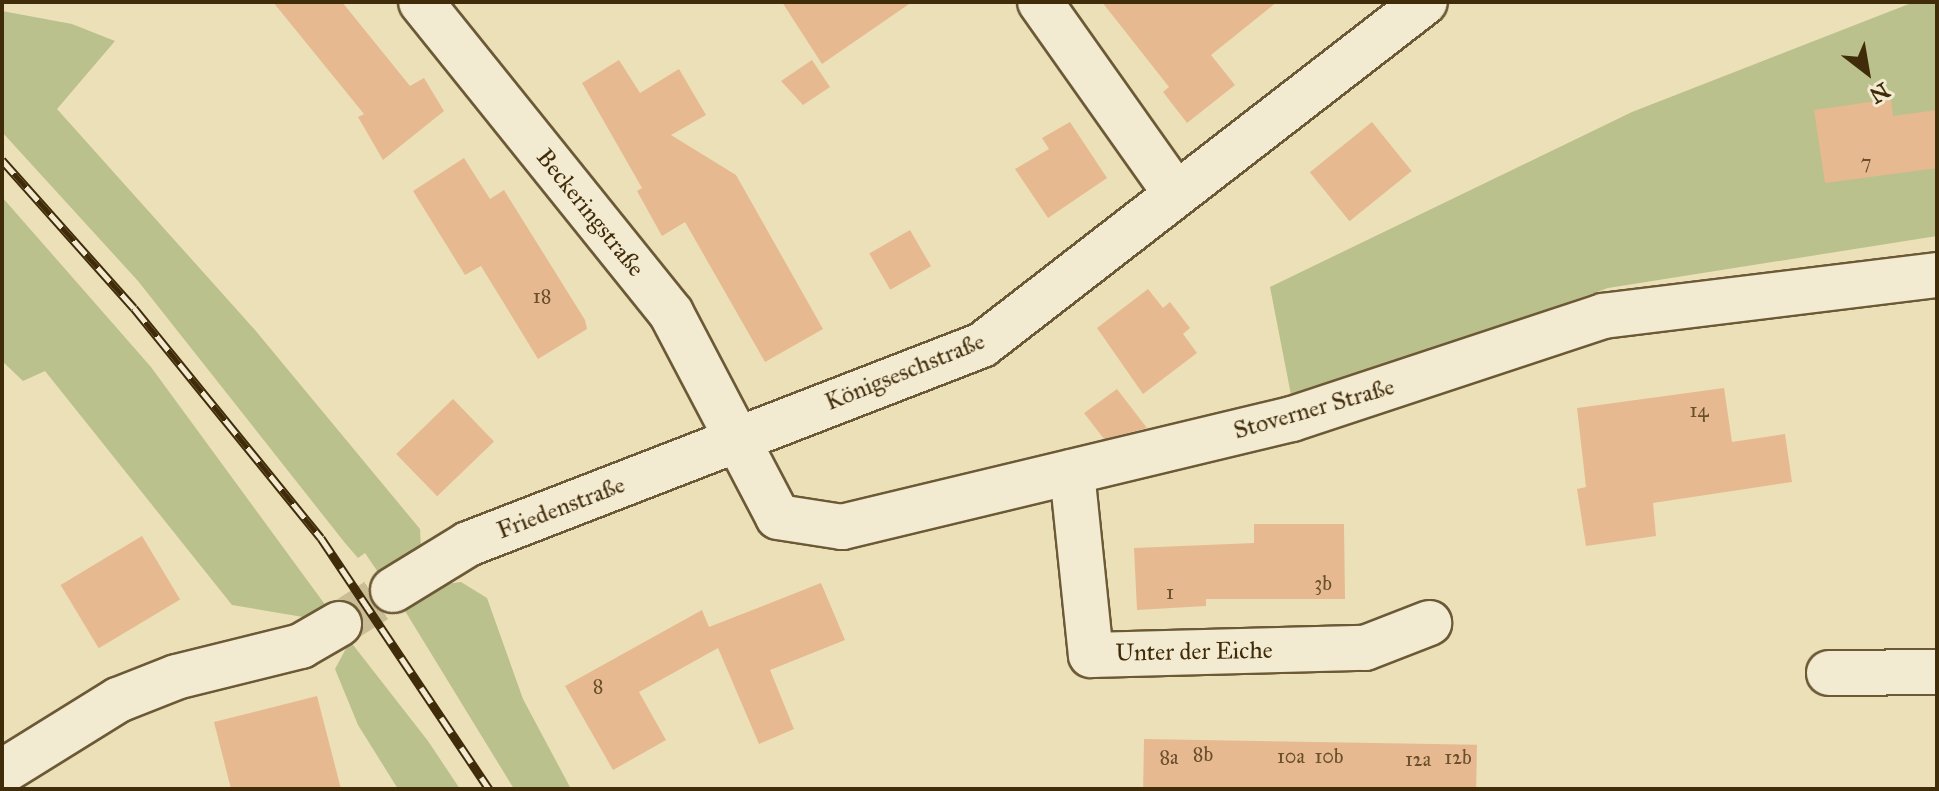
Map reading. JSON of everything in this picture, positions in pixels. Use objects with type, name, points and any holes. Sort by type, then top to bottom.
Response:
[{"type":"street","name":"Beckeringstraße","points":[[421,2],[671,313],[735,439]]},
{"type":"street","points":[[1040,2],[1176,194]]},
{"type":"street","name":"Königseschstraße","points":[[735,439],[982,345],[1425,2]]},
{"type":"street","name":"Stoverner Straße","points":[[735,439],[778,517],[842,527],[1292,419],[1603,316],[1937,275]]},
{"type":"street","name":"Friedenstraße","points":[[393,590],[468,544],[735,439]]},
{"type":"street","name":"Unter der Eiche","points":[[1072,472],[1091,655],[1365,648],[1429,623]]},
{"type":"street","points":[[2,772],[118,700],[176,677],[301,646],[339,624]]},
{"type":"street","points":[[1829,673],[1937,672]]},
{"type":"green space","points":[[1914,2],[1937,2],[1937,236],[1608,288],[1292,400],[1270,287],[1632,112]]},
{"type":"green space","points":[[2,11],[72,24],[115,41],[57,109],[255,330],[420,529],[421,549],[382,578],[365,553],[358,558],[345,543],[138,281],[2,132]]},
{"type":"green space","points":[[2,197],[151,367],[329,610],[303,617],[232,605],[45,371],[23,381],[2,361]]},
{"type":"green space","points":[[461,582],[487,598],[523,699],[571,789],[514,789],[402,606],[437,585]]},
{"type":"green space","points":[[350,641],[428,741],[460,789],[398,789],[358,725],[335,669]]},
{"type":"building","points":[[273,2],[342,2],[410,86],[424,78],[444,111],[383,160],[358,117],[364,114]]},
{"type":"building","points":[[782,2],[912,2],[822,64]]},
{"type":"building","points":[[1102,2],[1277,2],[1211,55],[1235,85],[1187,123],[1163,92],[1169,87]]},
{"type":"building","points":[[619,60],[640,93],[679,69],[706,115],[671,135],[736,175],[823,329],[765,362],[685,222],[662,236],[637,191],[642,188],[582,83]]},
{"type":"building","points":[[812,60],[830,87],[803,105],[781,81]]},
{"type":"building","points":[[1891,99],[1893,116],[1937,110],[1937,168],[1825,183],[1814,110]]},
{"type":"building","points":[[1070,122],[1107,178],[1048,218],[1015,169],[1049,149],[1042,138]]},
{"type":"building","points":[[1372,122],[1412,171],[1349,221],[1310,172]]},
{"type":"building","points":[[464,158],[490,199],[504,190],[585,320],[587,329],[538,359],[481,266],[465,275],[413,191]]},
{"type":"building","points":[[910,230],[931,266],[890,290],[869,254]]},
{"type":"building","points":[[1148,289],[1163,308],[1170,302],[1190,328],[1183,334],[1197,353],[1143,394],[1097,328]]},
{"type":"building","points":[[1724,388],[1732,442],[1785,434],[1792,482],[1653,503],[1656,536],[1586,546],[1577,489],[1586,487],[1577,408]]},
{"type":"building","points":[[1117,389],[1147,428],[1104,439],[1084,413]]},
{"type":"building","points":[[453,399],[494,441],[437,496],[396,454]]},
{"type":"building","points":[[1254,524],[1344,524],[1345,599],[1206,599],[1206,606],[1137,610],[1134,548],[1254,543]]},
{"type":"building","points":[[142,536],[180,599],[99,648],[61,585]]},
{"type":"building","points":[[821,583],[845,640],[770,670],[794,729],[759,744],[718,648],[639,692],[666,740],[613,770],[565,686],[702,610],[709,627]]},
{"type":"building","points":[[317,696],[341,789],[231,789],[214,722]]},
{"type":"building","points":[[1144,739],[1477,745],[1476,789],[1143,789]]},
{"type":"tunnel","points":[[339,624],[393,590]]},
{"type":"railway","points":[[2,160],[134,308],[321,538],[489,789]]}]
